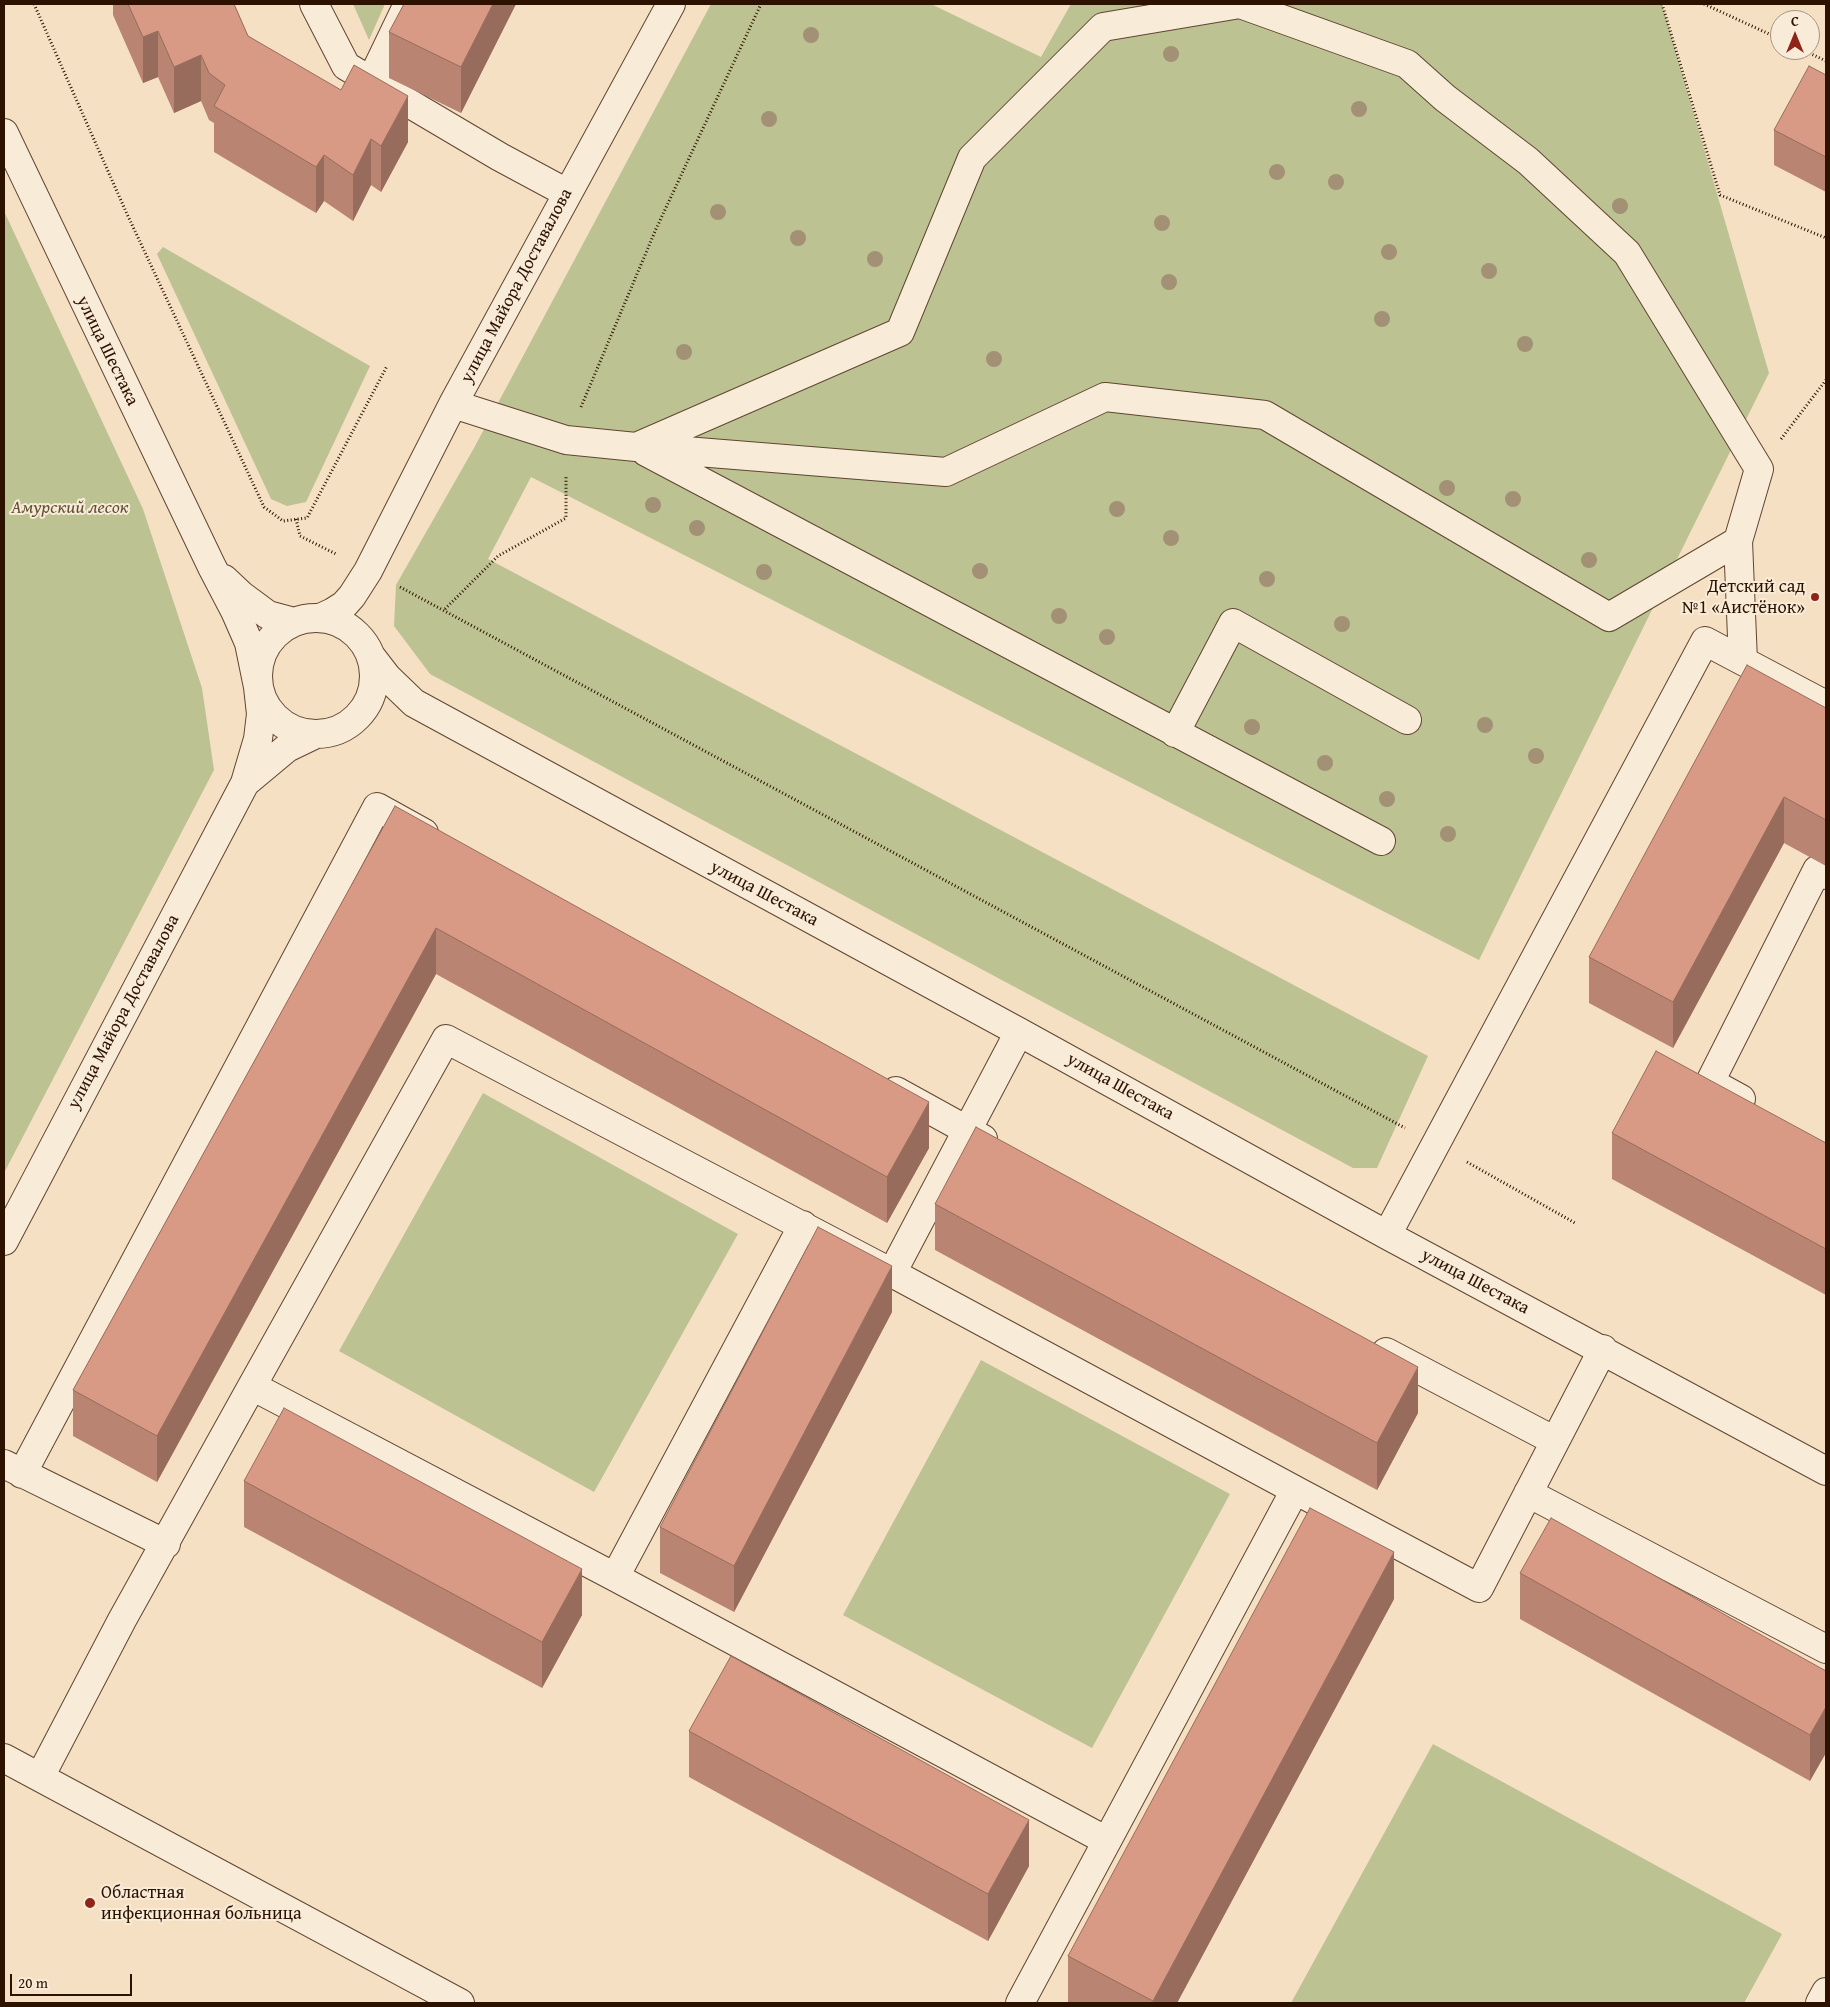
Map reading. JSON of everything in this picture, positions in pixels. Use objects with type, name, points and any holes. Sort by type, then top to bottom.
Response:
[{"type":"street","points":[[314,4],[346,66],[500,157],[567,193]]},
{"type":"street","points":[[370,81],[408,4]]},
{"type":"street","name":"улица Майора Доставалова","points":[[307,620],[333,612],[344,605],[368,571],[453,404],[671,4]]},
{"type":"street","points":[[636,447],[900,332],[972,158],[1103,27],[1240,4],[1406,64],[1445,98],[1528,161],[1627,253],[1758,469],[1738,541],[1743,661]]},
{"type":"street","name":"улица Шестака","points":[[4,133],[234,611],[249,644],[258,687]]},
{"type":"street","points":[[453,404],[566,440],[946,472],[1105,397],[1265,415],[1609,617],[1738,541]]},
{"type":"street","points":[[636,447],[1381,841]]},
{"type":"street","name":"улица Шестака","points":[[212,567],[241,595],[268,615],[307,620]]},
{"type":"street","name":"улица Майора Доставалова","points":[[365,647],[358,608],[368,571]]},
{"type":"street","points":[[307,620],[347,627],[365,647],[374,673],[372,691],[365,708],[351,722],[334,732],[314,735],[295,731],[278,720],[265,706],[258,687],[258,667],[265,648],[277,633],[307,620]]},
{"type":"street","points":[[1174,733],[1233,623],[1407,720]]},
{"type":"street","points":[[1386,1235],[1705,642],[1826,705]]},
{"type":"street","name":"улица Шестака","points":[[365,647],[387,677],[414,703],[1019,1032],[1386,1235],[1603,1349],[1826,1471]]},
{"type":"street","name":"улица Майора Доставалова","points":[[4,1241],[245,783],[258,739],[261,714],[258,687]]},
{"type":"street","points":[[365,708],[396,703],[414,703]]},
{"type":"street","name":"улица Майора Доставалова","points":[[245,783],[286,748],[314,735]]},
{"type":"street","points":[[166,1544],[13,1469],[377,807],[446,845]]},
{"type":"street","points":[[1760,1109],[1710,1082],[1817,870],[1826,876]]},
{"type":"street","points":[[892,1273],[1019,1032]]},
{"type":"street","points":[[40,1777],[122,1620],[446,1039],[803,1225],[1479,1588],[1603,1349]]},
{"type":"street","points":[[872,1078],[1002,1149]]},
{"type":"street","points":[[615,1577],[803,1225]]},
{"type":"street","points":[[1362,1339],[1555,1441]]},
{"type":"street","points":[[252,1386],[615,1577],[1107,1841]]},
{"type":"street","points":[[1020,2003],[1294,1490]]},
{"type":"street","points":[[1528,1493],[1826,1649]]},
{"type":"street","points":[[4,1758],[460,2003]]},
{"type":"street","points":[[1820,2003],[1826,1992]]},
{"type":"path","points":[[34,4],[127,214],[264,506],[283,521],[307,518],[387,366]]},
{"type":"path","points":[[445,609],[498,556],[566,518],[566,440],[656,229],[761,4]]},
{"type":"path","points":[[1662,4],[1720,194],[1826,238]]},
{"type":"path","points":[[1704,4],[1770,34]]},
{"type":"path","points":[[1758,469],[1826,380]]},
{"type":"path","points":[[296,520],[300,536],[445,609],[1435,1144],[1575,1223]]},
{"type":"green space","points":[[353,4],[385,4],[369,40]]},
{"type":"green space","points":[[711,4],[931,4],[1041,57],[1071,4],[1662,4],[1769,373],[1479,960],[531,477],[488,559],[1428,1056],[1377,1168],[1353,1168],[430,674],[394,626],[396,585],[474,448]]},
{"type":"green space","name":"Амурский лесок","points":[[4,211],[143,509],[202,688],[214,770],[4,1173]]},
{"type":"green space","points":[[163,247],[370,366],[306,502],[287,506],[271,499],[157,254]]},
{"type":"green space","points":[[483,1093],[738,1234],[594,1492],[339,1351]]},
{"type":"green space","points":[[981,1360],[1230,1494],[1092,1748],[843,1615]]},
{"type":"green space","points":[[1433,1744],[1782,1934],[1744,2003],[1291,2003]]},
{"type":"building","points":[[128,4],[234,4],[248,36],[341,90],[354,65],[408,96],[381,146],[371,139],[353,175],[324,155],[316,167],[214,106],[225,85],[209,73],[201,55],[174,67],[158,31],[143,37]]},
{"type":"building","points":[[404,4],[493,4],[461,67],[389,32]]},
{"type":"building","points":[[1809,66],[1826,75],[1826,157],[1774,130]]},
{"type":"building","points":[[1747,665],[1826,708],[1826,820],[1784,797],[1673,1002],[1589,957]]},
{"type":"building","points":[[395,806],[929,1102],[887,1177],[436,928],[157,1436],[73,1390]]},
{"type":"building","points":[[1656,1051],[1826,1143],[1826,1249],[1612,1133]]},
{"type":"building","points":[[976,1127],[1418,1367],[1377,1443],[935,1204]]},
{"type":"building","points":[[818,1227],[892,1266],[734,1566],[660,1527]]},
{"type":"building","points":[[284,1408],[582,1569],[542,1642],[244,1481]]},
{"type":"building","points":[[1310,1508],[1394,1552],[1153,2001],[1068,1956]]},
{"type":"building","points":[[1551,1518],[1826,1671],[1826,1707],[1810,1735],[1520,1573]]},
{"type":"building","points":[[731,1656],[1029,1820],[988,1894],[689,1731]]},
{"type":"place","name":"Детский сад №1 «Аистёнок»","points":[[1815,597]]},
{"type":"place","name":"Областная инфекционная больница","points":[[90,1903]]}]
